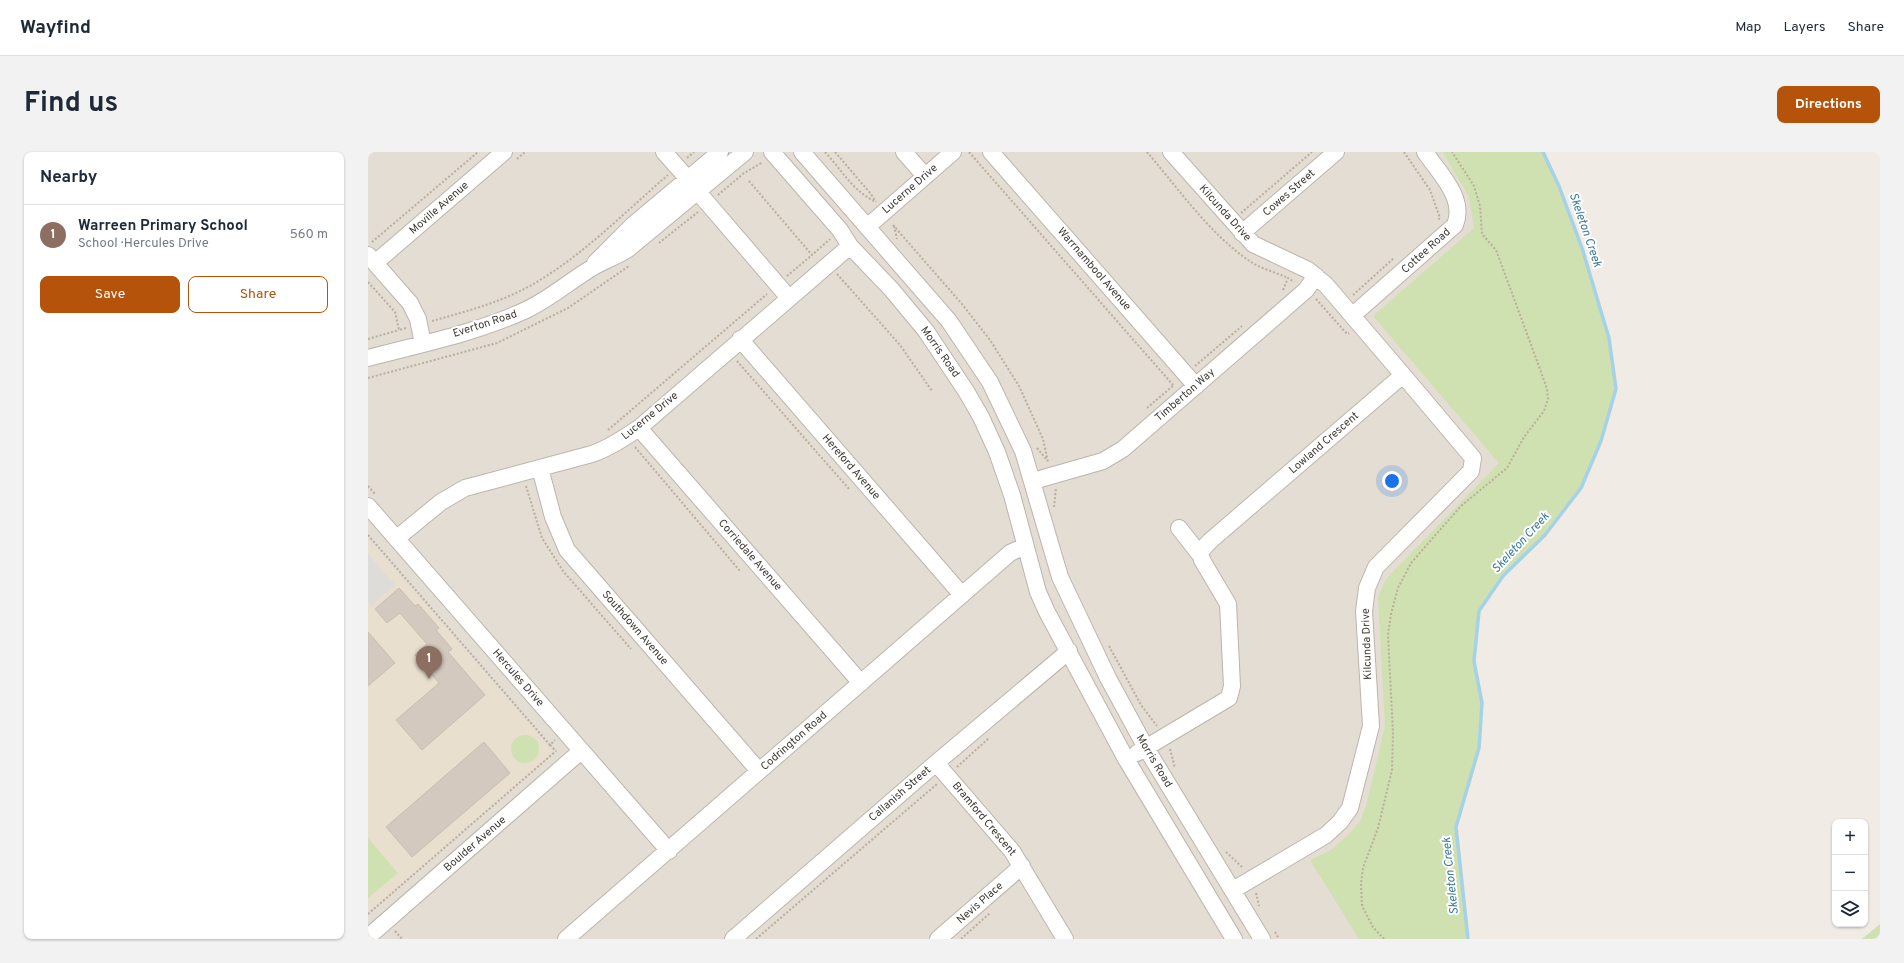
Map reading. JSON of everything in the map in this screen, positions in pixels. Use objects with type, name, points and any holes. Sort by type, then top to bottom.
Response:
[{"type":"street","name":"Moville Avenue","points":[[371,254],[504,152]]},
{"type":"street","points":[[664,152],[688,179]]},
{"type":"street","name":"Everton Road","points":[[592,268],[619,238],[720,152]]},
{"type":"street","name":"Everton Road","points":[[368,358],[423,344],[494,323],[527,310],[556,293],[592,268],[613,259],[628,249],[745,152]]},
{"type":"street","name":"Morris Road","points":[[772,152],[840,230],[850,246],[892,290],[926,331],[966,390],[981,417],[997,452],[1012,495],[1038,592],[1126,759],[1234,939]]},
{"type":"street","name":"Morris Road","points":[[802,152],[950,321],[990,382],[1023,451],[1060,577],[1108,678],[1146,748],[1262,939]]},
{"type":"street","points":[[904,152],[925,176]]},
{"type":"street","name":"Lucerne Drive","points":[[867,227],[953,152]]},
{"type":"street","name":"Warrnambool Avenue","points":[[991,152],[1196,386]]},
{"type":"street","name":"Kilcunda Drive","points":[[1170,152],[1236,227],[1253,244],[1290,260],[1316,276],[1356,319]]},
{"type":"street","name":"Cowes Street","points":[[1236,227],[1336,152]]},
{"type":"street","name":"Cottee Road","points":[[1356,319],[1455,225],[1458,210],[1454,198],[1444,178],[1425,152]]},
{"type":"street","points":[[698,192],[789,298]]},
{"type":"street","name":"Lucerne Drive","points":[[397,538],[442,502],[465,488],[606,449],[639,428],[850,246]]},
{"type":"street","points":[[371,254],[415,311],[422,324],[423,344]]},
{"type":"street","name":"Timberton Way","points":[[1033,481],[1103,460],[1123,449],[1306,290],[1316,276]]},
{"type":"street","points":[[1356,319],[1403,375]]},
{"type":"street","name":"Hereford Avenue","points":[[740,340],[962,595]]},
{"type":"street","name":"Kilcunda Drive","points":[[1233,890],[1326,835],[1340,822],[1350,808],[1370,726],[1364,611],[1367,588],[1376,567],[1471,471],[1473,458],[1403,375]]},
{"type":"street","name":"Lowland Crescent","points":[[1201,556],[1200,552],[1210,541],[1403,375]]},
{"type":"street","name":"Corriedale Avenue","points":[[639,428],[861,683]]},
{"type":"street","name":"Southdown Avenue","points":[[540,468],[553,517],[567,550],[760,771]]},
{"type":"street","name":"Hercules Drive","points":[[368,506],[669,851]]},
{"type":"street","points":[[1126,759],[1228,698],[1232,686],[1228,604],[1201,556],[1179,528]]},
{"type":"street","name":"Codrington Road","points":[[566,939],[1010,553],[1025,546]]},
{"type":"street","points":[[1038,592],[1060,577]]},
{"type":"street","name":"Callanish Street","points":[[744,937],[936,763],[1068,651]]},
{"type":"street","name":"Boulder Avenue","points":[[376,935],[581,751]]},
{"type":"street","name":"Bramford Crescent","points":[[936,763],[942,783],[1007,845],[1022,866],[1065,939]]},
{"type":"street","name":"Nevis Place","points":[[938,939],[1022,866]]},
{"type":"path","points":[[371,254],[478,152]]},
{"type":"path","points":[[368,339],[468,312],[508,297],[545,276],[572,257],[694,152]]},
{"type":"path","points":[[825,152],[850,183],[866,197],[876,201],[835,152]]},
{"type":"path","points":[[969,152],[1173,385]]},
{"type":"path","points":[[1147,152],[1216,232],[1236,250],[1250,261],[1288,278]]},
{"type":"path","points":[[1236,227],[1312,152]]},
{"type":"path","points":[[1404,152],[1430,190],[1440,218],[1434,224]]},
{"type":"path","points":[[1384,939],[1373,927],[1362,906],[1361,883],[1364,862],[1378,828],[1392,770],[1393,733],[1388,636],[1391,614],[1398,588],[1411,563],[1460,506],[1507,468],[1524,437],[1544,410],[1548,399],[1547,389],[1540,368],[1496,250],[1482,234],[1480,206],[1474,186],[1452,152]]},
{"type":"path","points":[[749,181],[812,255]]},
{"type":"path","points":[[893,225],[958,298],[990,340],[1018,386],[1043,439],[1048,461]]},
{"type":"path","points":[[603,435],[840,230]]},
{"type":"path","points":[[1350,297],[1398,255]]},
{"type":"path","points":[[834,270],[900,345],[932,391]]},
{"type":"path","points":[[368,282],[395,312],[399,330]]},
{"type":"path","points":[[1315,298],[1347,334],[1356,319]]},
{"type":"path","points":[[733,358],[849,489]]},
{"type":"path","points":[[633,444],[740,571]]},
{"type":"path","points":[[1054,512],[1056,487]]},
{"type":"path","points":[[368,535],[567,764]]},
{"type":"path","points":[[1107,642],[1141,705],[1155,722]]},
{"type":"path","points":[[550,745],[565,732]]},
{"type":"path","points":[[744,937],[942,783],[993,734]]},
{"type":"path","points":[[368,914],[556,752]]},
{"type":"path","points":[[1172,752],[1176,770]]},
{"type":"path","points":[[1224,850],[1246,870]]},
{"type":"path","points":[[1256,892],[1259,906],[1263,912]]},
{"type":"path","points":[[961,939],[991,913]]},
{"type":"path","points":[[1271,926],[1279,939]]},
{"type":"path","points":[[744,937],[756,939]]},
{"type":"path","points":[[744,937],[762,939]]},
{"type":"shaded area","points":[[368,152],[1543,152],[1559,186],[1582,248],[1609,338],[1616,389],[1601,441],[1581,488],[1545,535],[1503,576],[1479,611],[1474,661],[1482,703],[1479,748],[1456,827],[1468,939],[368,939]]},
{"type":"shaded area","points":[[368,539],[550,748],[549,756],[368,913]]},
{"type":"shaded area","points":[[368,554],[395,585],[371,606],[368,602]]},
{"type":"green space","points":[[1443,152],[1543,152],[1559,186],[1582,248],[1609,338],[1616,389],[1601,441],[1581,488],[1545,535],[1503,576],[1479,611],[1474,661],[1482,703],[1479,748],[1456,827],[1468,939],[1359,939],[1310,860],[1331,850],[1349,834],[1360,821],[1366,806],[1385,726],[1378,597],[1386,579],[1499,463],[1373,316],[1474,228],[1469,197]]},
{"type":"green space","points":[[525,735],[535,739],[539,749],[535,759],[525,763],[515,759],[511,749],[515,739]]},
{"type":"green space","points":[[368,838],[398,873],[368,898]]},
{"type":"green space","points":[[1880,924],[1880,939],[1862,939]]},
{"type":"building","points":[[399,588],[415,606],[418,604],[439,628],[436,630],[452,649],[448,652],[485,695],[422,750],[396,720],[439,683],[415,655],[427,644],[400,613],[387,623],[375,609]]},
{"type":"building","points":[[368,632],[395,663],[368,686]]},
{"type":"building","points":[[484,742],[510,773],[412,857],[386,827]]},
{"type":"waterway","name":"Skeleton Creek","points":[[1468,939],[1456,827],[1479,748],[1482,703],[1474,661],[1479,611],[1503,576],[1545,535],[1581,488],[1601,441],[1616,389],[1609,338],[1582,248],[1559,186],[1543,152]]},
{"type":"place","name":"Warreen Primary School","points":[[429,679]]}]
